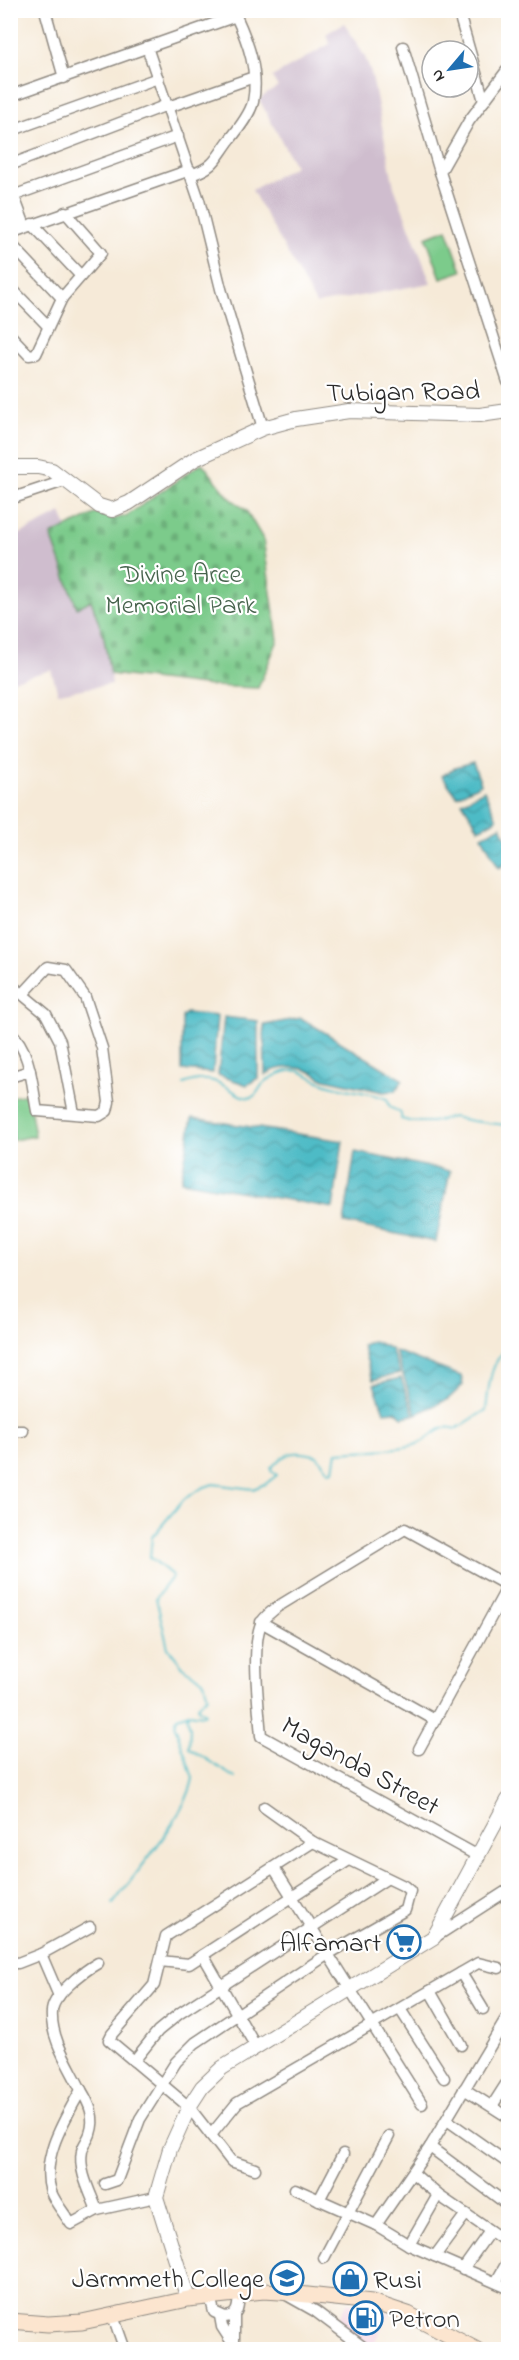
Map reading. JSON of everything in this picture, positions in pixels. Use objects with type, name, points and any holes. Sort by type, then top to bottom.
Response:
[{"type":"main road","points":[[10,2321],[48,2324],[82,2322],[188,2299],[264,2291],[372,2302],[408,2314],[477,2349]]},
{"type":"street","points":[[45,10],[64,78]]},
{"type":"street","points":[[458,10],[484,102]]},
{"type":"street","points":[[10,96],[236,16],[249,43],[254,77],[253,104],[208,169],[65,212],[10,233]]},
{"type":"street","points":[[147,47],[190,173],[221,289],[263,428]]},
{"type":"street","points":[[404,47],[440,172],[508,382]]},
{"type":"street","points":[[440,172],[454,144],[508,69]]},
{"type":"street","points":[[10,165],[167,106],[254,77]]},
{"type":"street","points":[[10,131],[158,78]]},
{"type":"street","points":[[80,275],[29,225],[12,193],[178,136]]},
{"type":"street","points":[[10,335],[29,355],[36,354],[62,298],[101,253],[65,212]]},
{"type":"street","points":[[10,243],[62,298]]},
{"type":"street","points":[[10,286],[48,326]]},
{"type":"street","name":"Tubigan Road","points":[[10,467],[52,470],[99,506],[112,510],[129,503],[195,459],[263,428],[296,419],[349,411],[480,415],[508,411]]},
{"type":"street","points":[[10,499],[67,480]]},
{"type":"street","points":[[10,1032],[18,1039],[30,1071],[37,1111],[99,1116],[107,1111],[109,1102],[102,1048],[85,997],[66,970],[48,967],[23,994]]},
{"type":"street","points":[[10,984],[46,1014],[60,1041],[74,1113]]},
{"type":"street","points":[[10,1077],[30,1071]]},
{"type":"street","points":[[10,1431],[23,1431]]},
{"type":"street","points":[[419,1749],[435,1720],[508,1586],[405,1529],[278,1607],[261,1622],[435,1720]]},
{"type":"street","name":"Maganda Street","points":[[261,1622],[257,1658],[261,1736],[478,1856]]},
{"type":"street","points":[[434,1937],[508,1800]]},
{"type":"street","points":[[105,2184],[117,2180],[140,2119],[176,2062],[195,2043],[328,1954],[405,1910],[410,1891],[404,1886],[313,1842],[264,1808]]},
{"type":"street","points":[[255,2169],[231,2161],[189,2107],[109,2040],[154,1985],[166,1936],[313,1842]]},
{"type":"street","points":[[160,1961],[189,1964],[349,1860]]},
{"type":"street","points":[[274,1868],[422,2104]]},
{"type":"street","points":[[134,2061],[158,2031],[220,1986],[386,1879]]},
{"type":"street","points":[[188,2299],[156,2197],[170,2149],[189,2107],[202,2087],[222,2068],[508,1890]]},
{"type":"street","points":[[10,1960],[15,1964],[41,1954],[90,1927]]},
{"type":"street","points":[[41,1954],[59,1996]]},
{"type":"street","points":[[203,1955],[256,2047]]},
{"type":"street","points":[[97,2210],[83,2172],[82,2151],[91,2133],[93,2122],[90,2106],[54,2032],[51,2010],[59,1996],[98,1963]]},
{"type":"street","points":[[211,2135],[237,2103],[478,1963],[499,1968]]},
{"type":"street","points":[[461,1973],[483,2009]]},
{"type":"street","points":[[430,1991],[461,2045]]},
{"type":"street","points":[[400,2009],[444,2078]]},
{"type":"street","points":[[376,2225],[430,2147],[508,2016]]},
{"type":"street","points":[[492,2106],[508,2082]]},
{"type":"street","points":[[464,2089],[508,2117]]},
{"type":"street","points":[[81,2090],[66,2116],[47,2170],[51,2193],[71,2224],[97,2210],[156,2197]]},
{"type":"street","points":[[447,2120],[508,2163]]},
{"type":"street","points":[[324,2258],[389,2136]]},
{"type":"street","points":[[430,2147],[508,2205]]},
{"type":"street","points":[[319,2200],[343,2154]]},
{"type":"street","points":[[413,2173],[438,2195],[508,2243]]},
{"type":"street","points":[[295,2189],[376,2225],[408,2245],[508,2288]]},
{"type":"street","points":[[408,2245],[438,2195]]},
{"type":"street","points":[[435,2256],[466,2214]]},
{"type":"street","points":[[463,2269],[490,2231]]},
{"type":"street","points":[[496,2282],[508,2261]]},
{"type":"street","points":[[280,2292],[315,2311],[367,2349]]},
{"type":"street","points":[[234,2347],[236,2326],[234,2315],[237,2312],[239,2294]]},
{"type":"street","points":[[210,2296],[214,2312],[220,2316],[234,2315]]},
{"type":"street","points":[[113,2316],[125,2349]]},
{"type":"street","points":[[220,2316],[222,2327],[234,2347]]},
{"type":"shaded area","points":[[344,23],[365,57],[372,76],[394,187],[431,283],[316,304],[252,190],[295,166],[259,99],[278,87],[272,77],[330,44],[326,34]]},
{"type":"shaded area","points":[[61,513],[67,527],[51,535],[77,608],[91,600],[104,638],[112,684],[58,693],[51,670],[11,681],[10,539]]},
{"type":"shaded area","points":[[348,2302],[390,2314],[371,2348],[336,2324]]},
{"type":"green space","points":[[447,229],[462,271],[441,278],[426,237]]},
{"type":"green space","name":"Divine Arce Memorial Park","points":[[202,463],[229,497],[246,510],[263,539],[278,640],[258,688],[211,686],[110,674],[104,638],[91,600],[77,608],[51,535],[97,513],[114,519],[126,516]]},
{"type":"green space","points":[[28,1094],[35,1136],[13,1140],[11,1097]]},
{"type":"water","points":[[473,763],[481,784],[457,796],[442,776],[455,768]]},
{"type":"water","points":[[484,790],[497,819],[479,829],[462,802]]},
{"type":"water","points":[[501,826],[508,842],[508,863],[499,868],[482,836]]},
{"type":"water","points":[[186,1013],[217,1016],[213,1073],[182,1070],[182,1017]]},
{"type":"water","points":[[224,1017],[258,1021],[258,1078],[247,1085],[218,1075]]},
{"type":"water","points":[[301,1018],[403,1080],[395,1091],[383,1092],[321,1078],[301,1068],[278,1069],[265,1075],[264,1025]]},
{"type":"water","points":[[192,1118],[343,1141],[333,1208],[181,1181]]},
{"type":"water","points":[[355,1152],[450,1171],[436,1242],[344,1223]]},
{"type":"water","points":[[374,1341],[391,1349],[400,1373],[373,1380],[362,1345]]},
{"type":"water","points":[[395,1351],[461,1376],[463,1385],[448,1399],[416,1414]]},
{"type":"water","points":[[401,1378],[414,1415],[402,1417],[396,1411],[384,1412],[374,1384]]},
{"type":"waterway","points":[[184,1084],[197,1080],[208,1080],[217,1082],[239,1095],[252,1097],[272,1077],[294,1070],[327,1084],[387,1099],[390,1107],[401,1113],[401,1119],[413,1122],[432,1122],[453,1117],[506,1125],[508,1112]]},
{"type":"waterway","points":[[235,1778],[189,1748],[190,1728],[187,1717],[189,1713],[204,1715],[205,1713],[198,1708],[198,1705],[208,1696],[203,1680],[185,1669],[168,1648],[156,1598],[173,1576],[150,1557],[152,1537],[184,1499],[202,1488],[213,1484],[253,1489],[267,1483],[277,1475],[271,1471],[271,1468],[292,1453],[317,1456],[329,1471],[334,1470],[337,1452],[405,1447],[420,1443],[444,1428],[456,1429],[486,1410],[493,1368],[508,1348]]},
{"type":"waterway","points":[[113,1904],[171,1826],[189,1793],[193,1778],[175,1726],[177,1717],[189,1713]]},
{"type":"place","name":"Alfamart","points":[[404,1942]]},
{"type":"place","name":"Jarmmeth College","points":[[287,2278]]},
{"type":"place","name":"Rusi","points":[[350,2279]]},
{"type":"place","name":"Petron","points":[[366,2318]]}]
